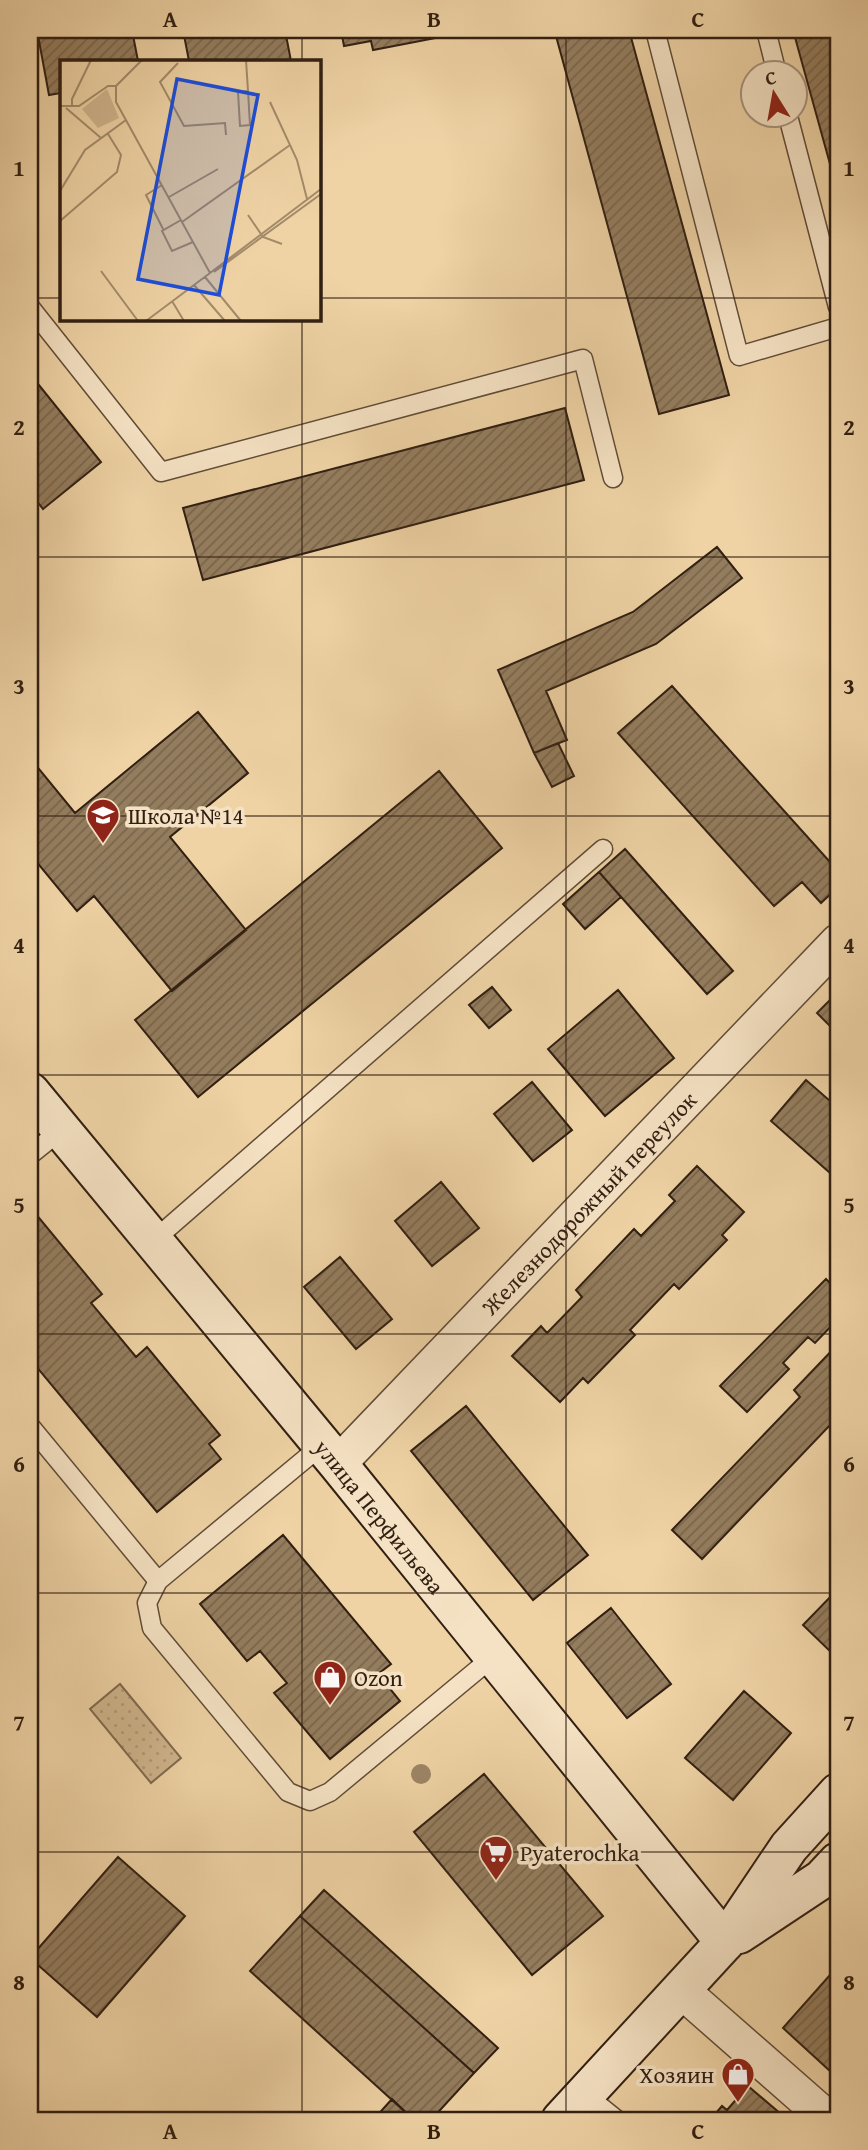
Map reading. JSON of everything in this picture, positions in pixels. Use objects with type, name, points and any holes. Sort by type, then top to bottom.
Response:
[{"type":"main road","name":"улица Перфильева","points":[[30,1092],[330,1455],[725,1942]]},
{"type":"main road","points":[[573,2108],[725,1942],[789,1847],[838,1793]]},
{"type":"main road","points":[[725,1942],[822,1879],[838,1862]]},
{"type":"street","name":"Железнодорожный переулок","points":[[330,1455],[838,942]]},
{"type":"street","points":[[681,1990],[829,2120]]},
{"type":"lane","points":[[655,30],[739,356],[838,327]]},
{"type":"lane","points":[[766,30],[774,60]]},
{"type":"lane","points":[[792,130],[838,307]]},
{"type":"lane","points":[[30,307],[161,472],[583,359],[613,478]]},
{"type":"lane","points":[[153,1241],[603,849]]},
{"type":"lane","points":[[30,1155],[61,1130]]},
{"type":"lane","points":[[30,1426],[158,1581]]},
{"type":"lane","points":[[330,1455],[158,1581],[147,1603],[152,1628],[288,1792],[310,1801],[330,1792],[494,1656]]},
{"type":"lane","points":[[573,2108],[617,2120]]},
{"type":"shaded area","points":[[120,1684],[181,1758],[151,1783],[90,1709]]},
{"type":"building","points":[[37,30],[132,30],[138,60],[60,60],[60,93],[49,95]]},
{"type":"building","points":[[183,30],[285,30],[291,60],[189,60]]},
{"type":"building","points":[[341,30],[440,30],[441,37],[373,50],[371,41],[344,46]]},
{"type":"building","points":[[578,30],[629,30],[729,395],[659,414],[556,36]]},
{"type":"building","points":[[793,30],[838,30],[838,193],[808,84],[808,60],[801,60]]},
{"type":"building","points":[[30,374],[101,462],[43,509],[30,493]]},
{"type":"building","points":[[565,408],[584,480],[203,580],[183,508]]},
{"type":"building","points":[[717,547],[742,578],[656,644],[546,691],[567,740],[534,753],[498,670],[633,612]]},
{"type":"building","points":[[672,686],[838,871],[838,887],[821,903],[802,882],[774,906],[618,733]]},
{"type":"building","name":"Школа №14","points":[[198,712],[248,773],[170,837],[246,930],[172,991],[94,896],[77,911],[30,854],[30,758],[75,813]]},
{"type":"building","points":[[558,743],[574,776],[552,787],[534,753]]},
{"type":"building","points":[[439,771],[502,848],[198,1097],[135,1020]]},
{"type":"building","points":[[625,849],[733,971],[707,994],[599,872]]},
{"type":"building","points":[[599,872],[621,897],[585,929],[563,904]]},
{"type":"building","points":[[492,987],[511,1010],[489,1028],[469,1005]]},
{"type":"building","points":[[618,990],[674,1058],[605,1116],[548,1049]]},
{"type":"building","points":[[838,992],[838,1034],[817,1013]]},
{"type":"building","points":[[806,1080],[838,1108],[838,1180],[771,1121]]},
{"type":"building","points":[[532,1082],[572,1130],[533,1161],[494,1114]]},
{"type":"building","points":[[697,1166],[744,1212],[722,1235],[727,1240],[679,1289],[674,1284],[630,1330],[635,1335],[588,1383],[583,1378],[560,1402],[512,1356],[541,1326],[547,1333],[582,1297],[576,1290],[634,1229],[641,1236],[675,1201],[669,1195]]},
{"type":"building","points":[[441,1182],[479,1228],[432,1266],[395,1221]]},
{"type":"building","points":[[30,1207],[102,1294],[91,1303],[136,1357],[147,1347],[220,1435],[209,1444],[221,1459],[157,1512],[30,1359]]},
{"type":"building","points":[[340,1257],[392,1319],[356,1349],[304,1287]]},
{"type":"building","points":[[826,1279],[838,1291],[838,1319],[815,1343],[808,1337],[783,1363],[789,1369],[747,1412],[720,1386]]},
{"type":"building","points":[[838,1344],[838,1427],[836,1430],[831,1424],[702,1559],[672,1530],[800,1397],[794,1390]]},
{"type":"building","points":[[466,1406],[588,1555],[533,1600],[411,1451]]},
{"type":"building","points":[[283,1535],[391,1664],[378,1674],[400,1701],[330,1759],[274,1693],[287,1683],[260,1651],[247,1661],[200,1604]]},
{"type":"building","points":[[838,1589],[838,1659],[803,1625]]},
{"type":"building","points":[[611,1608],[671,1684],[627,1718],[567,1643]]},
{"type":"building","points":[[744,1691],[791,1733],[733,1800],[685,1758]]},
{"type":"building","points":[[484,1774],[603,1916],[532,1975],[414,1832]]},
{"type":"building","points":[[118,1857],[185,1916],[97,2017],[30,1958]]},
{"type":"building","points":[[324,1890],[498,2048],[474,2073],[300,1916]]},
{"type":"building","points":[[300,1916],[474,2073],[431,2120],[414,2120],[250,1971]]},
{"type":"building","points":[[838,1966],[838,2062],[830,2071],[783,2028]]},
{"type":"building","points":[[748,2086],[788,2120],[710,2120],[722,2106],[727,2110]]},
{"type":"building","points":[[392,2099],[414,2120],[373,2120]]},
{"type":"place","name":"Школа №14","points":[[103,845]]},
{"type":"place","name":"Ozon","points":[[330,1707]]},
{"type":"place","name":"Pyaterochka","points":[[496,1882]]},
{"type":"place","name":"Хозяин","points":[[738,2104]]}]
